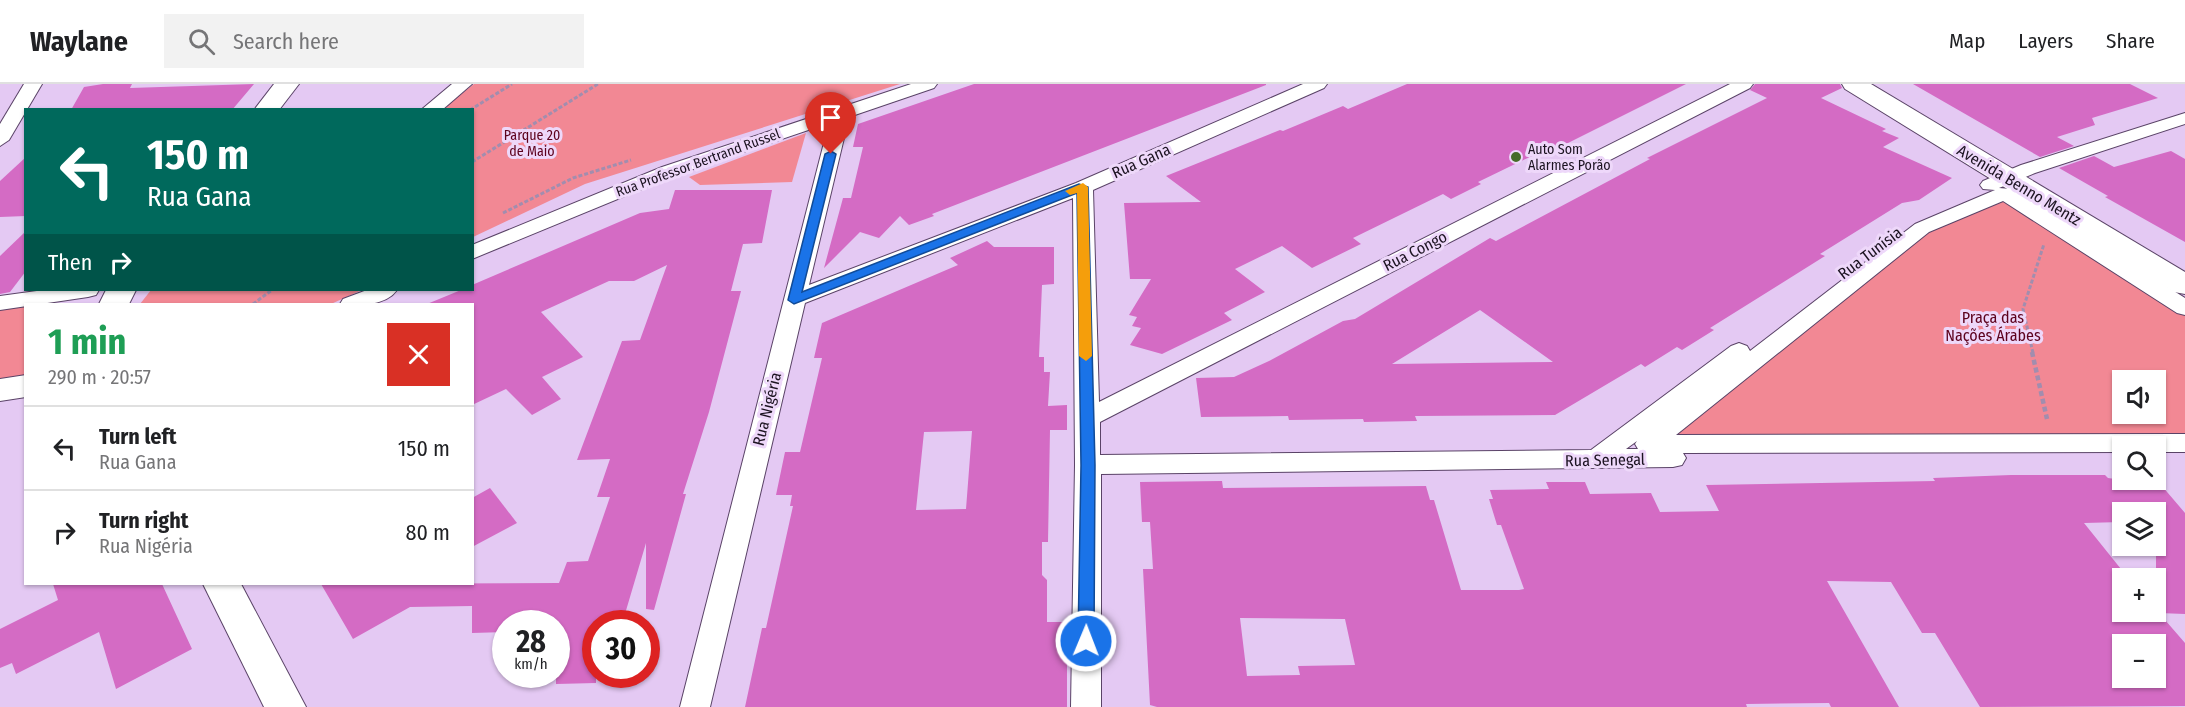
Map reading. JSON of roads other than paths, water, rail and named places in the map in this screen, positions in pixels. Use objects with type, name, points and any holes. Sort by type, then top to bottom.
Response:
[{"type":"street","points":[[0,140],[33,84]]},
{"type":"street","points":[[268,108],[287,84]]},
{"type":"street","points":[[433,108],[464,84]]},
{"type":"street","name":"Rua Professor Bertrand Russel","points":[[474,252],[669,171],[928,84]]},
{"type":"street","name":"Rua Gana","points":[[794,300],[1083,187],[1318,84]]},
{"type":"street","name":"Rua Congo","points":[[1087,418],[1744,84]]},
{"type":"street","name":"Avenida Benno Mentz","points":[[1854,84],[2185,264]]},
{"type":"street","name":"Avenida Benno Mentz","points":[[1882,84],[2185,285]]},
{"type":"street","name":"Rua Nigéria","points":[[695,707],[841,112]]},
{"type":"street","name":"Rua Tunísia","points":[[1595,460],[1910,223],[2017,173],[2185,118]]},
{"type":"street","points":[[1083,187],[1088,465],[1086,707]]},
{"type":"street","points":[[2185,308],[2004,193],[1922,228],[1648,444],[2185,445]]},
{"type":"street","points":[[0,303],[81,291]]},
{"type":"street","points":[[354,303],[384,291]]},
{"type":"street","points":[[0,390],[24,386]]},
{"type":"street","points":[[2166,447],[2185,445]]},
{"type":"street","name":"Rua Senegal","points":[[1088,465],[1595,460],[2112,449]]},
{"type":"street","points":[[223,585],[285,707]]},
{"type":"place","name":"Auto Som Alarmes Porão","points":[[1516,157]]},
{"type":"park label","name":"Parque 20 de Maio","points":[[532,144]]},
{"type":"park label","name":"Praça das Nações Árabes","points":[[1993,326]]}]
